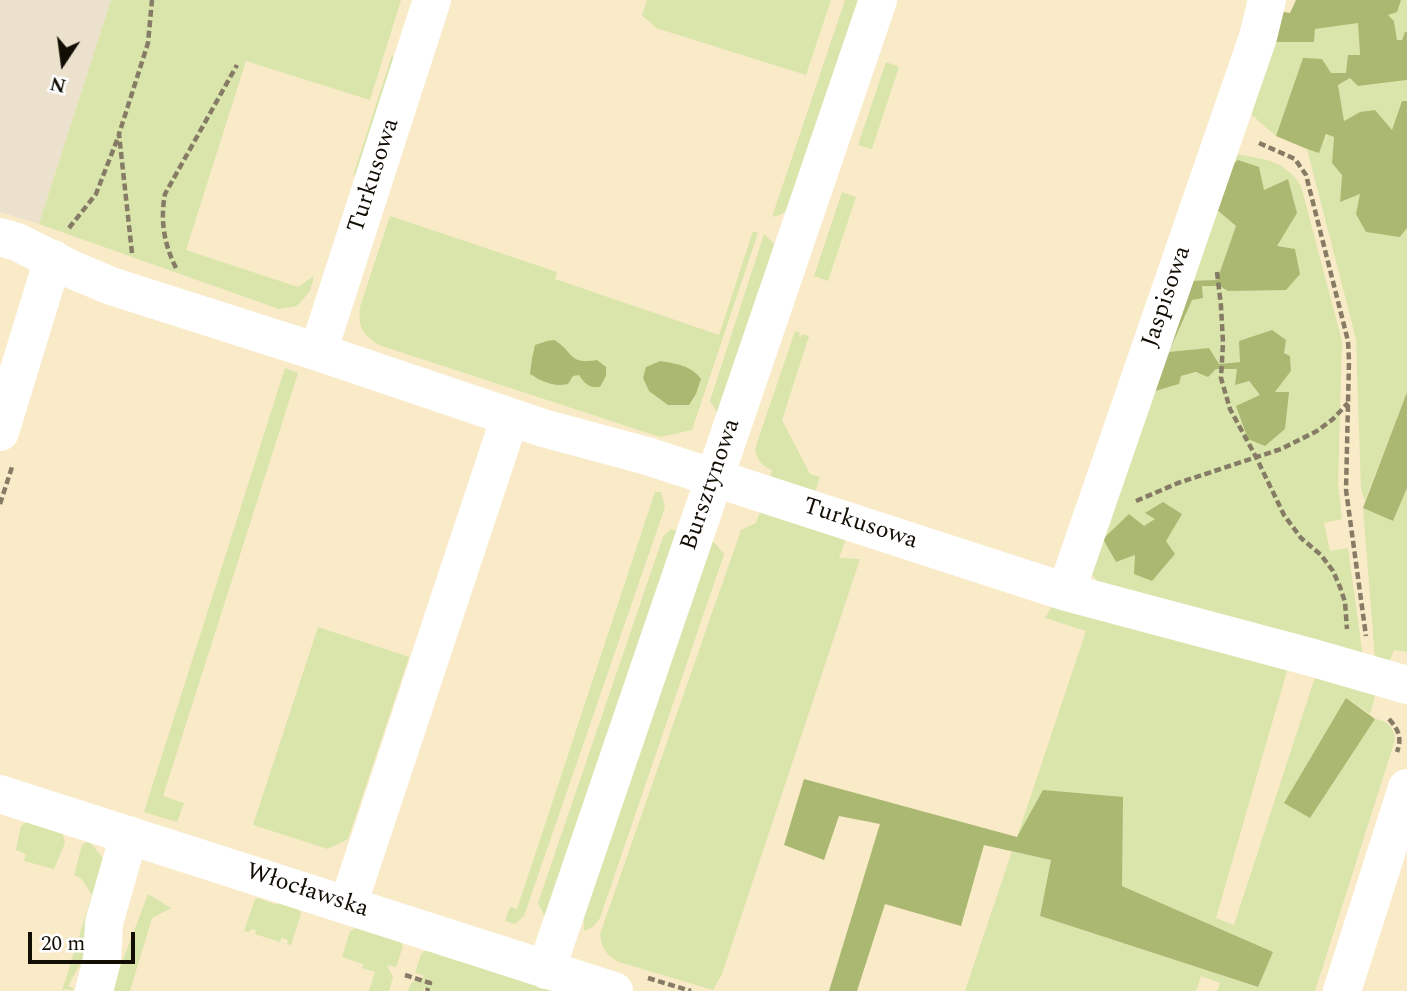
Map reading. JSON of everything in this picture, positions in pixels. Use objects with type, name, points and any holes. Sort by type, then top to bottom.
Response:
[{"type":"street","name":"Turkusowa","points":[[318,352],[432,0]]},
{"type":"street","name":"Bursztynowa","points":[[546,970],[877,0]]},
{"type":"street","name":"Jaspisowa","points":[[1066,593],[1258,37],[1267,0]]},
{"type":"street","name":"Turkusowa","points":[[0,237],[18,242],[59,245],[73,270],[111,286],[510,417],[647,456],[1066,593],[1376,676]]},
{"type":"street","points":[[6,448],[59,245]]},
{"type":"street","points":[[348,905],[510,417]]},
{"type":"street","points":[[1342,991],[1407,788]]},
{"type":"street","name":"Włocławska","points":[[0,794],[607,990]]},
{"type":"street","points":[[98,976],[104,923],[142,840]]},
{"type":"path","points":[[59,245],[96,194],[119,134],[148,43],[152,0]]},
{"type":"path","points":[[177,269],[166,241],[162,213],[165,194],[237,65]]},
{"type":"path","points":[[1226,130],[1287,154],[1301,165],[1306,175],[1346,332],[1349,361],[1346,490],[1376,676]]},
{"type":"path","points":[[119,134],[133,255]]},
{"type":"path","points":[[1217,268],[1223,343],[1221,378],[1230,410],[1284,515],[1301,538],[1321,555],[1333,571],[1376,676]]},
{"type":"path","points":[[1125,507],[1178,483],[1281,449],[1317,431],[1334,419],[1349,402]]},
{"type":"path","points":[[0,504],[6,448]]},
{"type":"path","points":[[405,975],[430,983],[427,991]]},
{"type":"shaded area","points":[[0,0],[111,0],[39,224],[0,212]]},
{"type":"green space","points":[[111,0],[401,0],[370,100],[246,61],[186,250],[298,287],[314,276],[310,291],[297,306],[279,309],[39,224]]},
{"type":"green space","points":[[647,0],[831,0],[806,75],[656,28],[642,15]]},
{"type":"green space","points":[[845,0],[859,0],[788,209],[772,217]]},
{"type":"green space","points":[[1296,0],[1401,0],[1397,12],[1388,15],[1394,21],[1397,40],[1402,40],[1407,32],[1407,80],[1358,86],[1350,78],[1338,85],[1344,121],[1360,112],[1375,110],[1392,130],[1402,101],[1407,101],[1407,228],[1400,237],[1366,232],[1356,214],[1360,194],[1340,202],[1342,175],[1332,163],[1334,137],[1326,134],[1319,153],[1276,136],[1303,58],[1322,59],[1331,73],[1346,73],[1348,55],[1360,55],[1358,23],[1315,29],[1314,42],[1269,42],[1278,11],[1290,13]]},
{"type":"green space","points":[[1401,0],[1407,0],[1407,32],[1402,40],[1397,41],[1394,21],[1388,15],[1397,11]]},
{"type":"green space","points":[[1358,22],[1360,55],[1346,73],[1331,73],[1303,58],[1276,136],[1244,108],[1269,42],[1313,42],[1315,29]]},
{"type":"green space","points":[[392,55],[395,61],[360,172],[353,176]]},
{"type":"green space","points":[[886,62],[899,67],[872,149],[858,145]]},
{"type":"green space","points":[[1350,78],[1359,86],[1407,80],[1407,101],[1402,101],[1392,131],[1360,112],[1344,121],[1338,85]]},
{"type":"green space","points":[[1327,134],[1334,137],[1332,163],[1342,174],[1340,201],[1360,194],[1400,237],[1407,228],[1407,392],[1365,501],[1361,489],[1356,339],[1307,149],[1319,152]]},
{"type":"green space","points":[[1230,153],[1279,165],[1301,186],[1342,341],[1338,484],[1342,519],[1324,523],[1330,551],[1348,548],[1363,657],[1100,586],[1090,571],[1142,395],[1179,384],[1181,376],[1216,369],[1238,369],[1261,396],[1288,392],[1275,392],[1291,371],[1290,356],[1284,353],[1219,364],[1208,348],[1169,353],[1192,299],[1201,286],[1220,286],[1277,246],[1288,179],[1264,190],[1222,173]]},
{"type":"green space","points":[[1238,160],[1259,167],[1264,190],[1288,179],[1297,213],[1277,246],[1295,249],[1300,274],[1286,290],[1228,291],[1220,286],[1202,286],[1203,298],[1192,300],[1169,352],[1209,348],[1219,364],[1240,362],[1239,341],[1272,330],[1286,340],[1284,353],[1290,356],[1291,371],[1275,392],[1289,392],[1285,429],[1265,446],[1248,439],[1236,406],[1260,395],[1249,381],[1235,385],[1237,369],[1216,369],[1208,377],[1196,372],[1181,376],[1179,384],[1142,395],[1184,281],[1217,280],[1236,226],[1210,204],[1222,173]]},
{"type":"green space","points":[[842,192],[856,197],[828,281],[814,276]]},
{"type":"green space","points":[[1210,204],[1236,226],[1217,280],[1184,281]]},
{"type":"green space","points":[[390,216],[557,272],[555,279],[719,335],[753,231],[758,233],[692,430],[660,437],[373,341],[362,329],[360,307]]},
{"type":"green space","points":[[764,234],[774,244],[775,249],[719,415],[710,401]]},
{"type":"green space","points":[[795,331],[800,333],[801,337],[803,334],[809,336],[782,420],[810,474],[820,477],[815,492],[769,481],[772,470],[760,462],[755,449]]},
{"type":"green space","points":[[554,340],[575,359],[597,360],[606,367],[606,376],[600,387],[588,385],[579,375],[573,376],[568,384],[558,385],[530,374],[535,345]]},
{"type":"green space","points":[[660,361],[688,368],[701,379],[689,405],[668,405],[649,391],[643,378],[646,367]]},
{"type":"green space","points":[[285,368],[298,373],[163,796],[184,803],[177,822],[144,812]]},
{"type":"green space","points":[[1407,392],[1407,488],[1393,521],[1363,508]]},
{"type":"green space","points":[[1407,488],[1407,652],[1394,650],[1389,662],[1375,658],[1363,508],[1393,521]]},
{"type":"green space","points":[[655,492],[661,492],[665,507],[524,916],[515,924],[505,921],[510,907],[517,909]]},
{"type":"green space","points":[[1163,502],[1182,514],[1166,541],[1175,554],[1152,581],[1134,574],[1135,555],[1116,562],[1103,539],[1129,514],[1144,526],[1155,519],[1145,513]]},
{"type":"green space","points":[[760,512],[846,539],[839,558],[860,559],[722,974],[713,990],[619,962],[605,951],[600,934],[741,530],[756,523]]},
{"type":"green space","points":[[671,529],[677,531],[545,917],[538,903],[663,537]]},
{"type":"green space","points":[[709,541],[714,542],[724,554],[600,918],[594,926],[584,931],[583,912]]},
{"type":"green space","points":[[1055,601],[1289,664],[1216,918],[1234,925],[1317,671],[1377,688],[1370,714],[1346,698],[1310,817],[1375,719],[1386,723],[1393,731],[1395,740],[1315,991],[1217,991],[1220,983],[1201,976],[1196,991],[965,991],[1012,851],[1051,860],[1040,916],[1257,987],[1273,952],[1017,837],[1086,631],[1045,618]]},
{"type":"green space","points":[[318,627],[409,657],[348,839],[328,849],[253,825]]},
{"type":"green space","points":[[1346,698],[1375,719],[1310,818],[1284,803]]},
{"type":"green space","points":[[804,779],[1017,837],[1043,790],[1123,797],[1122,886],[1273,952],[1258,987],[1040,916],[1051,860],[984,845],[961,926],[885,904],[857,991],[829,991],[880,824],[839,816],[824,860],[784,845]]},
{"type":"green space","points":[[28,821],[62,832],[65,843],[54,869],[24,861],[26,854],[16,850],[21,826]]},
{"type":"green space","points":[[89,841],[106,862],[83,959],[68,986],[73,990],[62,991],[92,895],[82,879],[74,875],[82,845]]},
{"type":"green space","points":[[148,894],[171,908],[152,918],[130,991],[111,991]]},
{"type":"green space","points":[[255,899],[277,905],[298,907],[301,914],[291,945],[287,944],[288,940],[282,938],[280,942],[255,934],[256,930],[244,931]]},
{"type":"green space","points":[[358,927],[399,939],[403,946],[396,967],[387,965],[393,977],[389,991],[369,991],[375,972],[362,968],[363,964],[342,957],[350,931]]},
{"type":"green space","points":[[429,948],[557,991],[431,991],[424,988],[423,991],[408,991],[411,983],[425,976],[415,973],[421,954]]}]
